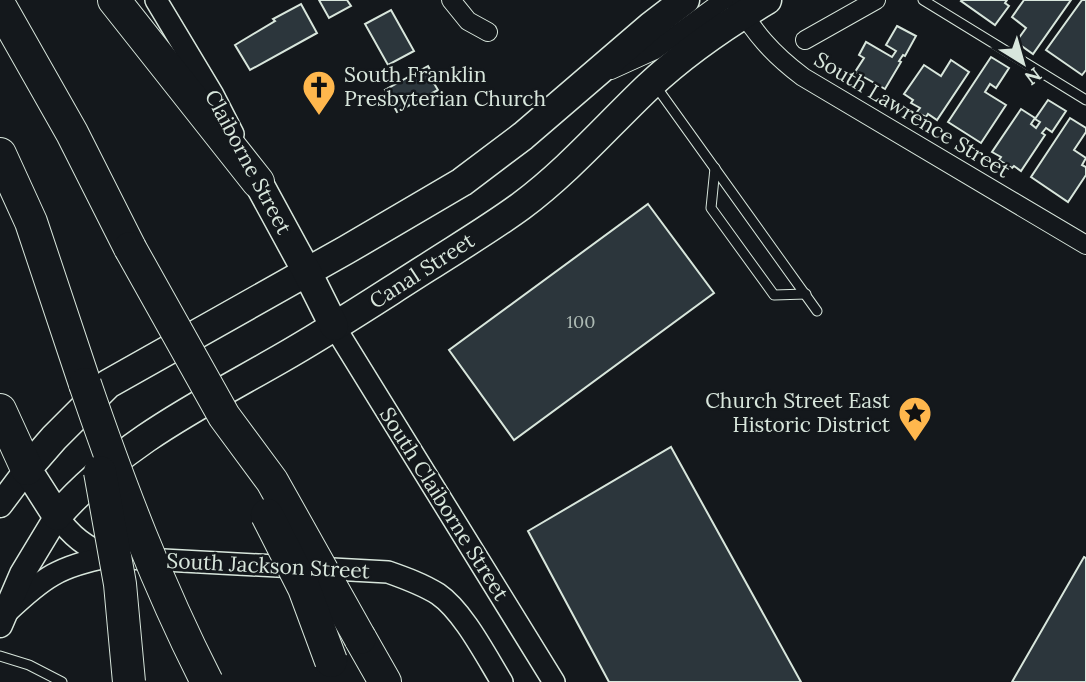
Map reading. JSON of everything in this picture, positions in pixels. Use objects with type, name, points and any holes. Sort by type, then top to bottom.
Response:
[{"type":"highway","points":[[114,0],[258,183]]},
{"type":"highway","points":[[0,6],[72,133],[130,248],[224,416],[256,495],[304,588],[334,671]]},
{"type":"highway","points":[[0,154],[31,222],[109,453],[147,551],[207,682]]},
{"type":"highway","points":[[86,384],[120,584],[129,682]]},
{"type":"highway","points":[[0,410],[27,468]]},
{"type":"highway","points":[[224,416],[272,481],[385,682]]},
{"type":"main road","points":[[0,505],[27,468],[108,384],[462,182],[523,136],[685,0]]},
{"type":"main road","name":"Canal Street","points":[[57,516],[75,496],[140,442],[196,406],[291,353],[521,206],[573,163],[654,82],[701,43],[734,5],[767,0]]},
{"type":"main road","name":"Claiborne Street","points":[[258,183],[334,326]]},
{"type":"main road","name":"South Jackson Street","points":[[27,468],[57,516]]},
{"type":"main road","points":[[2,620],[22,574],[57,516]]},
{"type":"street","name":"Claiborne Street","points":[[156,0],[213,94],[258,183]]},
{"type":"street","points":[[451,0],[468,21],[488,32]]},
{"type":"street","points":[[805,40],[876,0]]},
{"type":"street","points":[[589,81],[655,50],[734,5]]},
{"type":"street","name":"South Lawrence Street","points":[[734,5],[778,57],[803,77],[1086,245]]},
{"type":"street","name":"South Claiborne Street","points":[[334,326],[554,682]]},
{"type":"street","points":[[0,485],[27,468]]},
{"type":"street","name":"South Jackson Street","points":[[57,516],[75,538],[108,557],[388,572],[419,583],[440,595],[460,615],[502,682]]},
{"type":"street","points":[[2,620],[41,581],[78,563],[108,557]]},
{"type":"lane","points":[[923,0],[1086,100]]},
{"type":"lane","points":[[654,82],[817,311]]},
{"type":"lane","points":[[715,168],[711,208],[774,295],[806,294]]},
{"type":"lane","points":[[0,656],[29,665],[62,682]]},
{"type":"building","points":[[319,0],[347,0],[351,6],[329,18]]},
{"type":"building","points":[[962,0],[1007,0],[1005,3],[1009,6],[995,25]]},
{"type":"building","points":[[1024,0],[1071,0],[1033,54],[1016,42],[1026,28],[1012,17]]},
{"type":"building","points":[[1082,0],[1086,0],[1086,70],[1082,75],[1046,50]]},
{"type":"building","points":[[301,4],[317,33],[250,70],[235,45]]},
{"type":"building","points":[[391,10],[414,51],[388,65],[365,24]]},
{"type":"building","points":[[897,26],[916,36],[885,89],[855,72],[864,58],[859,55],[866,42],[892,57],[896,51],[886,45]]},
{"type":"building","points":[[991,57],[1009,68],[996,88],[990,84],[985,92],[1006,105],[981,143],[948,122]]},
{"type":"building","points":[[951,60],[969,72],[937,120],[928,114],[926,117],[917,112],[920,108],[911,103],[913,100],[904,94],[924,65],[941,76]]},
{"type":"building","points":[[428,66],[438,90],[397,112],[385,90]]},
{"type":"building","points":[[1048,100],[1066,111],[1052,132],[1046,128],[1042,133],[1045,135],[1021,171],[999,160],[1001,157],[992,152],[1021,109],[1035,118],[1031,124],[1036,128],[1040,122],[1035,119]]},
{"type":"building","points":[[1070,118],[1086,128],[1074,150],[1086,158],[1082,165],[1086,167],[1086,175],[1068,202],[1031,177]]},
{"type":"building","points":[[648,204],[714,293],[514,440],[449,350]]},
{"type":"building","points":[[671,447],[801,682],[609,682],[528,531]]},
{"type":"building","points":[[1084,557],[1086,682],[1012,682]]},
{"type":"place","name":"South Franklin Presbyterian Church","points":[[319,117]]},
{"type":"place","name":"Church Street East Historic District","points":[[915,443]]}]
